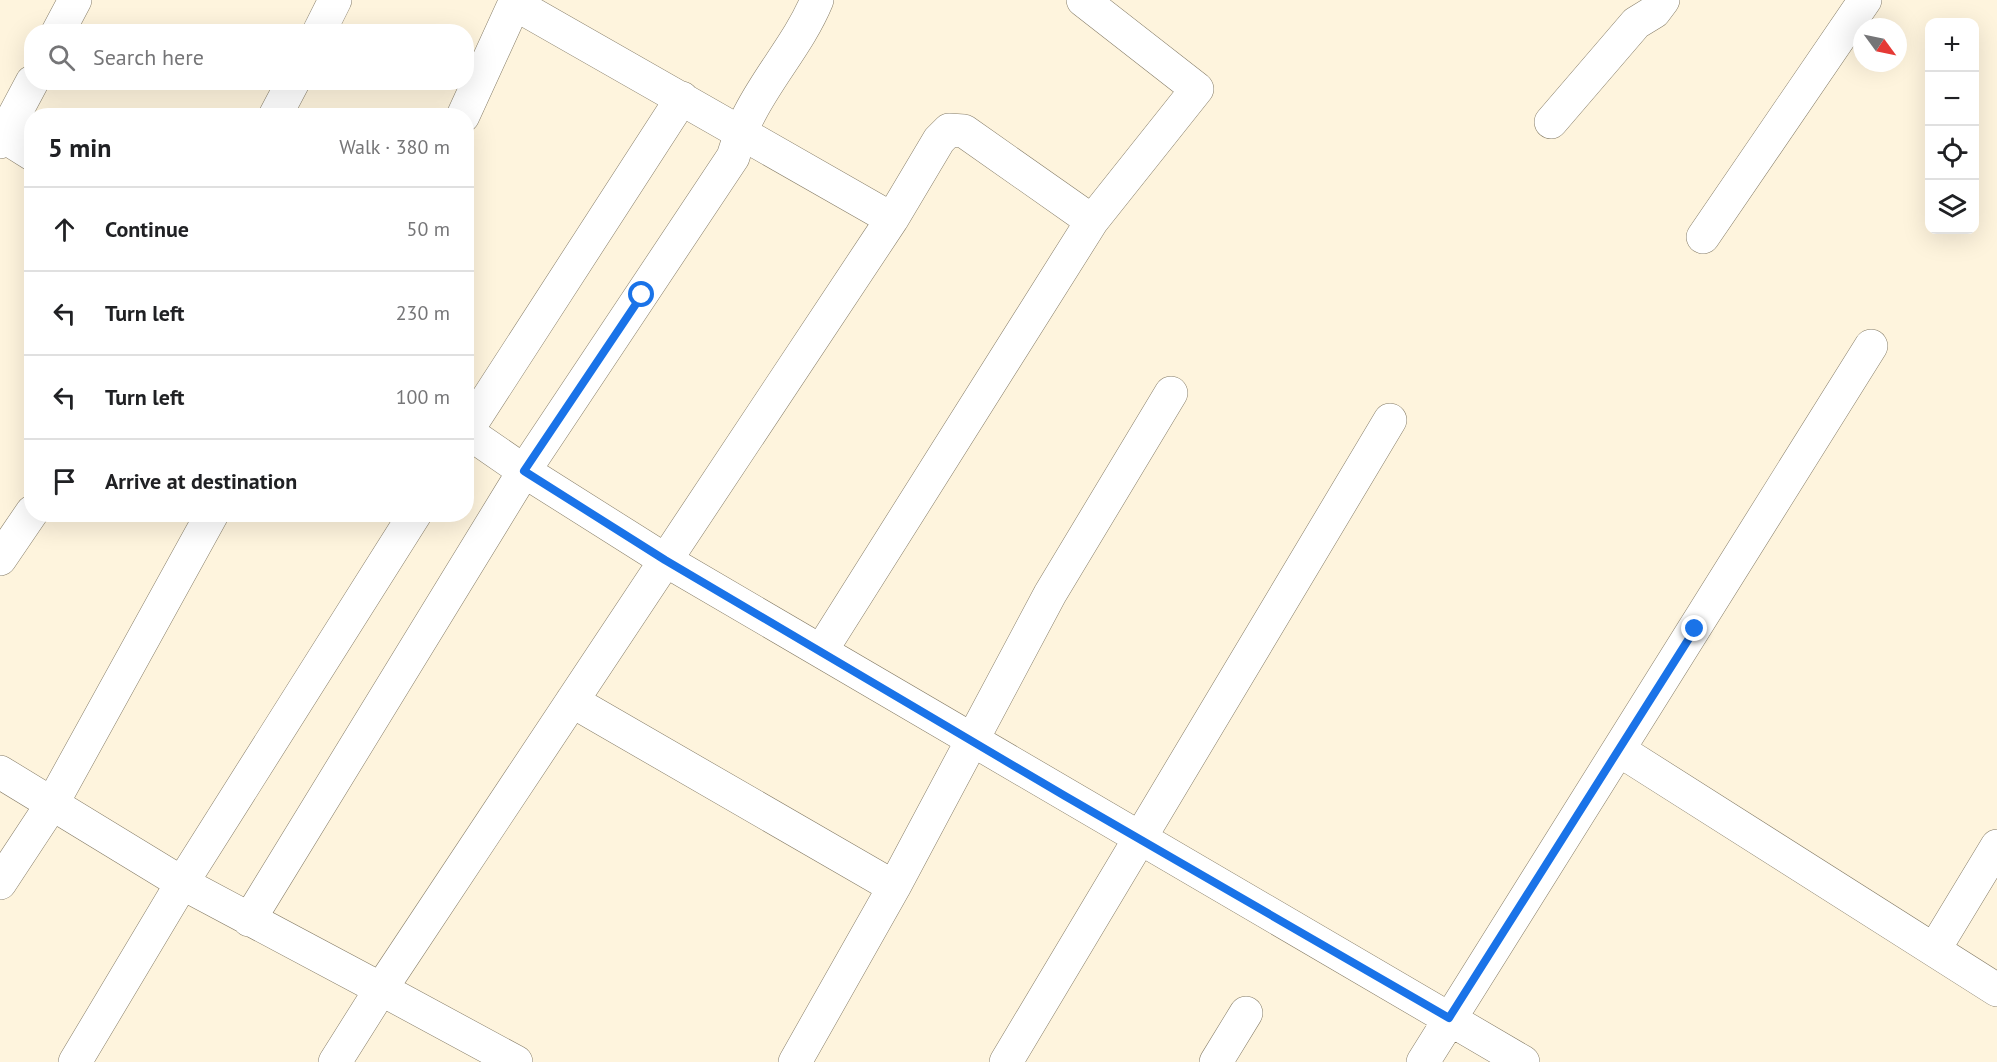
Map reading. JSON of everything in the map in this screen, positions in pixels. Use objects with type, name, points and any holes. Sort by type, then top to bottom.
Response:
[{"type":"street","points":[[62,24],[75,0]]},
{"type":"street","points":[[323,24],[335,0]]},
{"type":"street","points":[[249,920],[524,471],[733,157],[750,113],[809,20],[817,0]]},
{"type":"street","points":[[821,651],[1092,221],[1197,89],[1083,0]]},
{"type":"street","points":[[1551,122],[1636,23],[1654,12],[1663,0]]},
{"type":"street","points":[[1703,237],[1865,0]]},
{"type":"street","points":[[467,108],[516,2],[892,219]]},
{"type":"street","points":[[24,150],[1,137],[27,90]]},
{"type":"street","points":[[279,108],[289,90]]},
{"type":"street","points":[[474,421],[682,98]]},
{"type":"street","points":[[335,1062],[381,989],[892,219],[939,140],[949,129],[964,131],[1092,221]]},
{"type":"street","points":[[1423,1062],[1871,346]]},
{"type":"street","points":[[795,1062],[894,887],[1050,594],[1171,393]]},
{"type":"street","points":[[1006,1062],[1390,420]]},
{"type":"street","points":[[474,437],[665,560],[1523,1062]]},
{"type":"street","points":[[0,560],[25,522]]},
{"type":"street","points":[[0,883],[52,804],[208,522]]},
{"type":"street","points":[[75,1062],[182,883],[410,522]]},
{"type":"street","points":[[572,701],[894,887]]},
{"type":"street","points":[[1619,750],[1997,990]]},
{"type":"street","points":[[0,772],[182,883],[516,1062]]},
{"type":"street","points":[[1934,950],[1997,846]]},
{"type":"street","points":[[1216,1062],[1246,1013]]},
{"type":"route","points":[[642,295],[524,471],[665,560],[1065,796],[1449,1018],[1695,629]]}]
